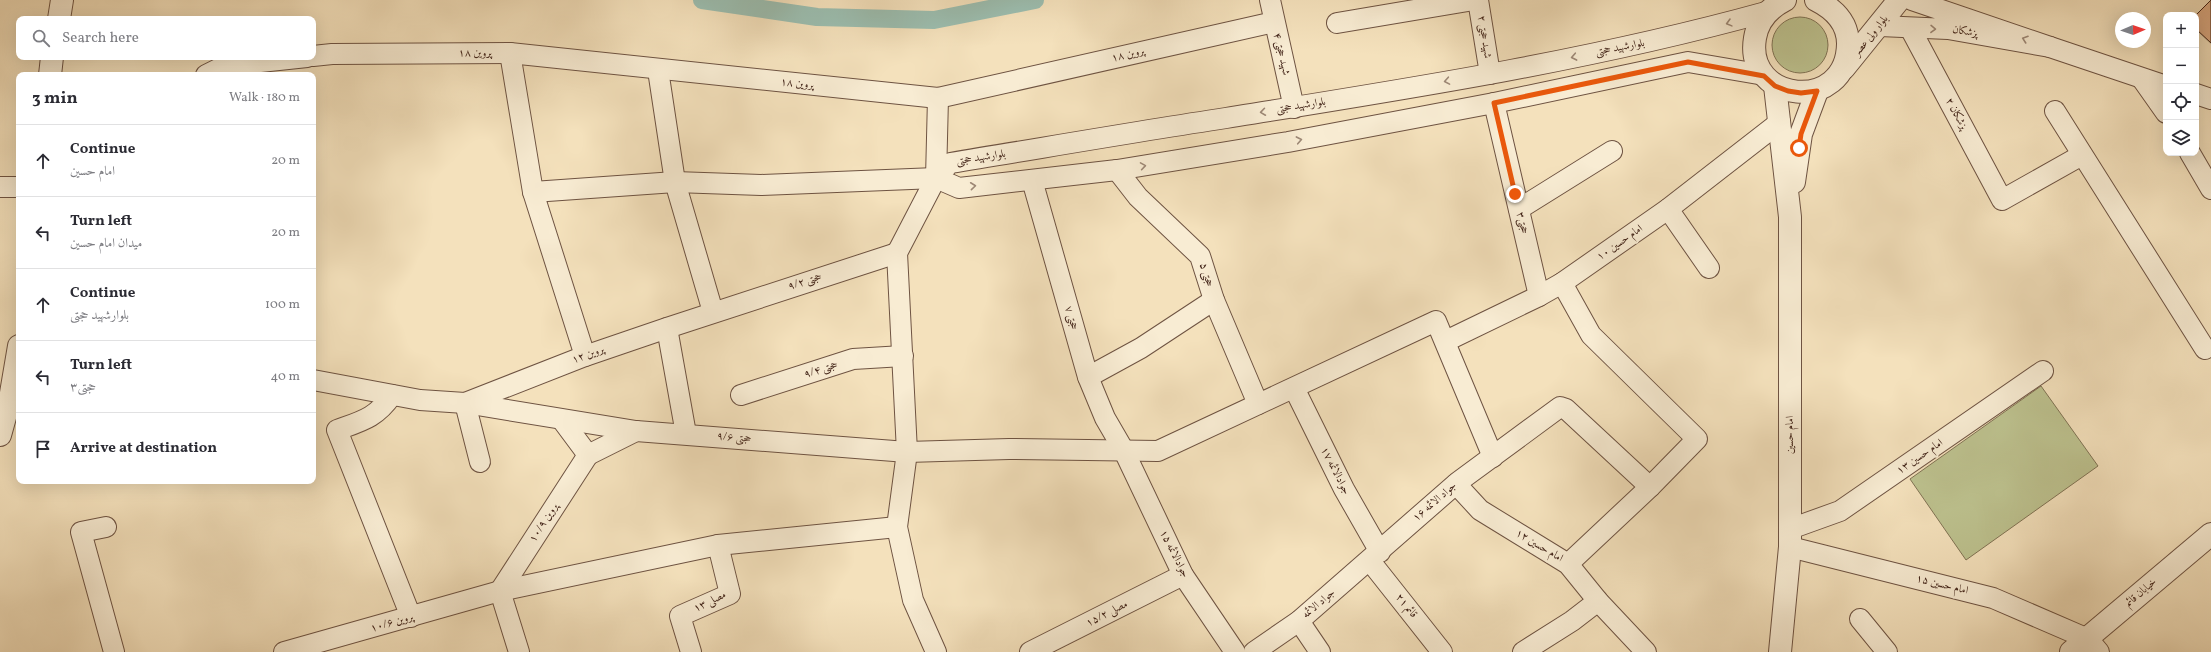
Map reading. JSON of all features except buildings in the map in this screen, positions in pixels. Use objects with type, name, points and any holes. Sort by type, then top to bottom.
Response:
[{"type":"street","points":[[59,16],[62,0]]},
{"type":"street","name":"شهید حجتی ۴","points":[[1270,0],[1294,108]]},
{"type":"street","name":"شهید حجتی ۲","points":[[1337,23],[1474,0]]},
{"type":"street","name":"شهید حجتی ۲","points":[[1478,0],[1490,74]]},
{"type":"street","name":"بلوار ولی عصر","points":[[1817,91],[1831,83],[1842,71],[1880,26],[1899,0]]},
{"type":"street","name":"پزشکان","points":[[1912,0],[2163,85]]},
{"type":"street","points":[[1827,2],[1842,20],[1848,37],[1848,56],[1842,71]]},
{"type":"street","name":"بلوارشهید حجتی","points":[[936,178],[950,163],[1294,108],[1490,74],[1683,35],[1776,4]]},
{"type":"street","name":"امام حسین","points":[[1776,4],[1757,28],[1753,47],[1756,62],[1770,81],[1780,122],[1790,217],[1790,538],[1780,652]]},
{"type":"street","name":"پروین ۱۸","points":[[316,56],[332,54],[510,53],[658,70],[938,98],[1274,22]]},
{"type":"street","name":"پزشکان","points":[[1880,26],[1948,29],[2050,47]]},
{"type":"street","name":"پزشکان ۲","points":[[1910,28],[2002,200],[2082,155]]},
{"type":"street","points":[[510,53],[533,192],[585,356]]},
{"type":"street","points":[[50,72],[52,60]]},
{"type":"street","points":[[212,72],[224,66],[279,60]]},
{"type":"street","points":[[533,192],[676,182],[761,185],[936,178],[959,188],[1032,180],[1116,170],[1288,142],[1494,103],[1688,62],[1770,81],[1788,91],[1801,93],[1817,91]]},
{"type":"street","points":[[658,70],[676,182],[713,312]]},
{"type":"street","points":[[2142,79],[2163,109]]},
{"type":"street","name":"امام حسین","points":[[1790,217],[1801,134],[1817,91]]},
{"type":"street","points":[[2199,95],[2211,99]]},
{"type":"street","points":[[936,652],[913,600],[897,527],[907,452],[897,253],[936,178],[938,98]]},
{"type":"street","name":"حجتی۳","points":[[1494,103],[1539,296]]},
{"type":"street","points":[[2055,111],[2204,349]]},
{"type":"street","name":"۱۰ امام حسین","points":[[1446,341],[1539,296],[1562,283],[1668,209],[1780,122]]},
{"type":"street","points":[[1519,209],[1612,151]]},
{"type":"street","points":[[2192,156],[2211,189]]},
{"type":"street","name":"حجتی ۵","points":[[1116,170],[1138,198],[1200,256],[1214,300],[1258,404]]},
{"type":"street","name":"حجتی ۷","points":[[1032,180],[1088,378],[1105,418],[1123,450]]},
{"type":"street","points":[[0,187],[16,187]]},
{"type":"street","points":[[1668,209],[1709,268]]},
{"type":"street","name":"حجتی ۹/۲","points":[[713,312],[897,253]]},
{"type":"street","points":[[1562,283],[1591,335],[1697,439],[1650,487],[1568,564]]},
{"type":"street","points":[[1088,378],[1141,348],[1214,300]]},
{"type":"street","name":"پروین ۱۲","points":[[465,403],[585,356],[713,312]]},
{"type":"street","name":"حجتی ۹/۶","points":[[562,420],[636,431],[907,452],[1009,449],[1158,451],[1436,321],[1446,341]]},
{"type":"street","points":[[667,328],[686,434]]},
{"type":"street","points":[[1446,341],[1493,457]]},
{"type":"street","name":"حجتی ۹/۴","points":[[741,395],[853,360],[903,356]]},
{"type":"street","points":[[0,435],[10,398],[16,367]]},
{"type":"street","name":"امام حسین ۱۳","points":[[1790,538],[1840,511],[2043,371]]},
{"type":"street","name":"پروین ۱۲","points":[[316,381],[420,400],[465,403],[562,420]]},
{"type":"street","name":"جوادالائمه ۱۷","points":[[1294,388],[1375,556]]},
{"type":"street","points":[[392,395],[382,410],[365,419],[337,430],[411,617]]},
{"type":"street","points":[[465,403],[480,462]]},
{"type":"street","name":"جواد الائمه ۱۶","points":[[1375,556],[1456,484],[1563,406],[1650,487]]},
{"type":"street","points":[[562,420],[588,455],[636,431]]},
{"type":"street","name":"جوادالائمه ۱۵","points":[[1123,450],[1183,575],[1236,652]]},
{"type":"street","name":"پروین ۱۰/۹","points":[[500,591],[588,455]]},
{"type":"street","name":"امام حسین ۱۲","points":[[1456,484],[1480,510],[1568,564],[1598,601],[1646,652]]},
{"type":"street","points":[[106,527],[81,532],[114,652]]},
{"type":"street","name":"پروین ۱۰/۶","points":[[284,652],[500,591],[718,545],[897,527]]},
{"type":"street","name":"خیابان قائم","points":[[2071,652],[2093,646],[2211,534]]},
{"type":"street","name":"امام حسین ۱۵","points":[[1790,538],[1993,598],[2093,646]]},
{"type":"street","name":"مصلی ۱۳","points":[[691,652],[680,616],[730,594],[718,545]]},
{"type":"street","name":"جواد الائمه","points":[[1254,652],[1299,621],[1375,556]]},
{"type":"street","name":"قائم ۲۱","points":[[1375,556],[1442,652]]},
{"type":"street","name":"مصلی ۱۵/۲","points":[[1030,652],[1183,575]]},
{"type":"street","points":[[500,591],[519,652]]},
{"type":"street","points":[[1523,652],[1572,621],[1598,601]]},
{"type":"street","points":[[1860,619],[1887,652]]},
{"type":"street","points":[[1299,621],[1320,652]]},
{"type":"green space","points":[[1800,17],[1811,19],[1820,25],[1826,34],[1828,45],[1826,56],[1820,65],[1811,71],[1800,73],[1789,71],[1780,65],[1774,56],[1772,45],[1774,34],[1780,25],[1789,19]]},
{"type":"green space","points":[[2041,386],[2098,466],[1966,560],[1910,479]]},
{"type":"waterway","points":[[702,0],[817,17],[934,20],[1035,0]]},
{"type":"route","points":[[1515,194],[1494,103],[1688,62],[1764,76],[1775,86],[1788,91],[1801,93],[1817,91],[1801,134],[1799,148]]}]
